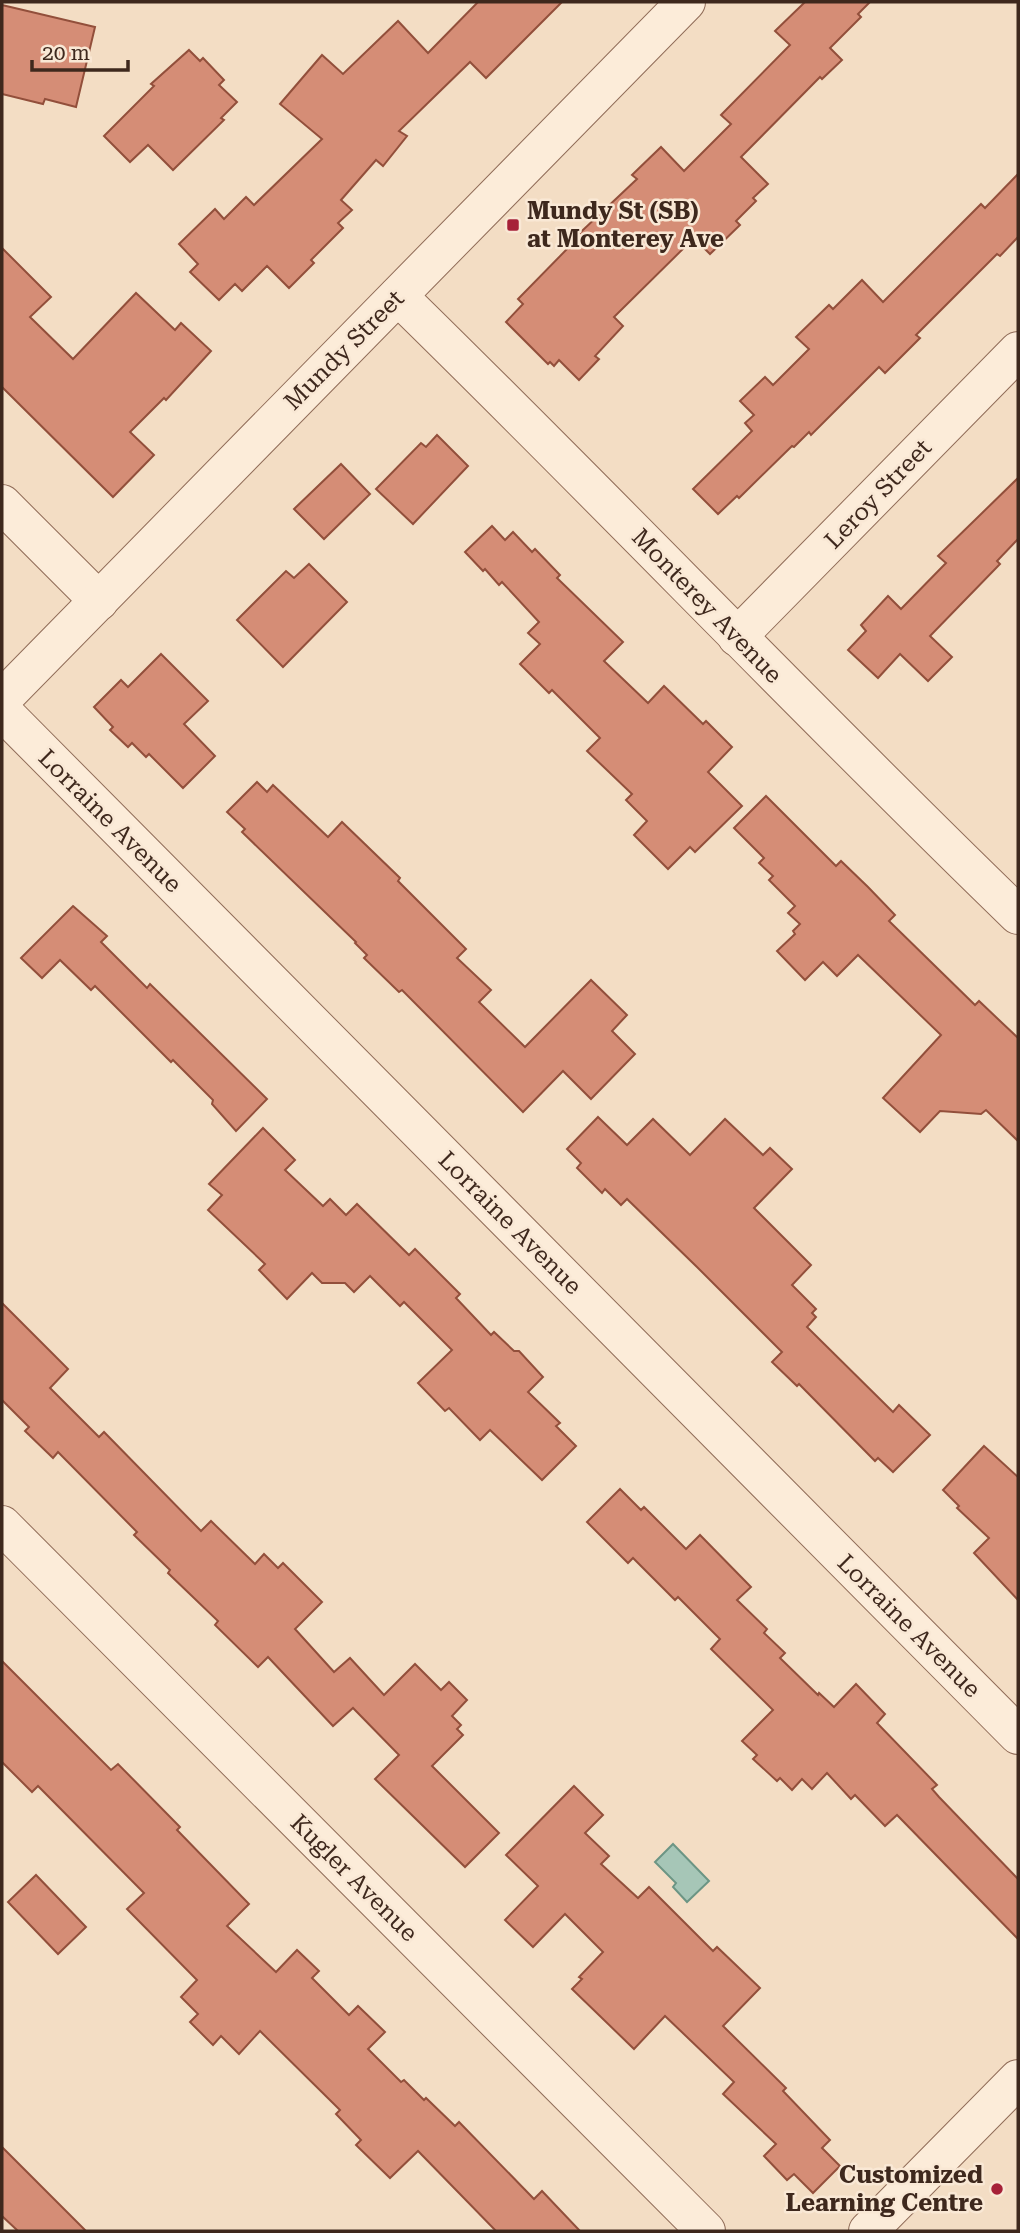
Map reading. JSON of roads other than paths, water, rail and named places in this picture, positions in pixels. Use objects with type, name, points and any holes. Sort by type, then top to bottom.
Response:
[{"type":"street","name":"Mundy Street","points":[[2,699],[687,2]]},
{"type":"street","name":"Monterey Avenue","points":[[398,296],[1018,915]]},
{"type":"street","name":"Leroy Street","points":[[737,637],[1018,351]]},
{"type":"street","points":[[2,504],[99,601]]},
{"type":"street","name":"Lorraine Avenue","points":[[2,711],[1018,1735]]},
{"type":"street","name":"Kugler Avenue","points":[[2,1525],[706,2231]]},
{"type":"street","points":[[868,2231],[1018,2079]]},
{"type":"place","name":"Mundy St (SB) at Monterey Ave","points":[[513,225]]},
{"type":"place","name":"Customized Learning Centre","points":[[997,2189]]}]
